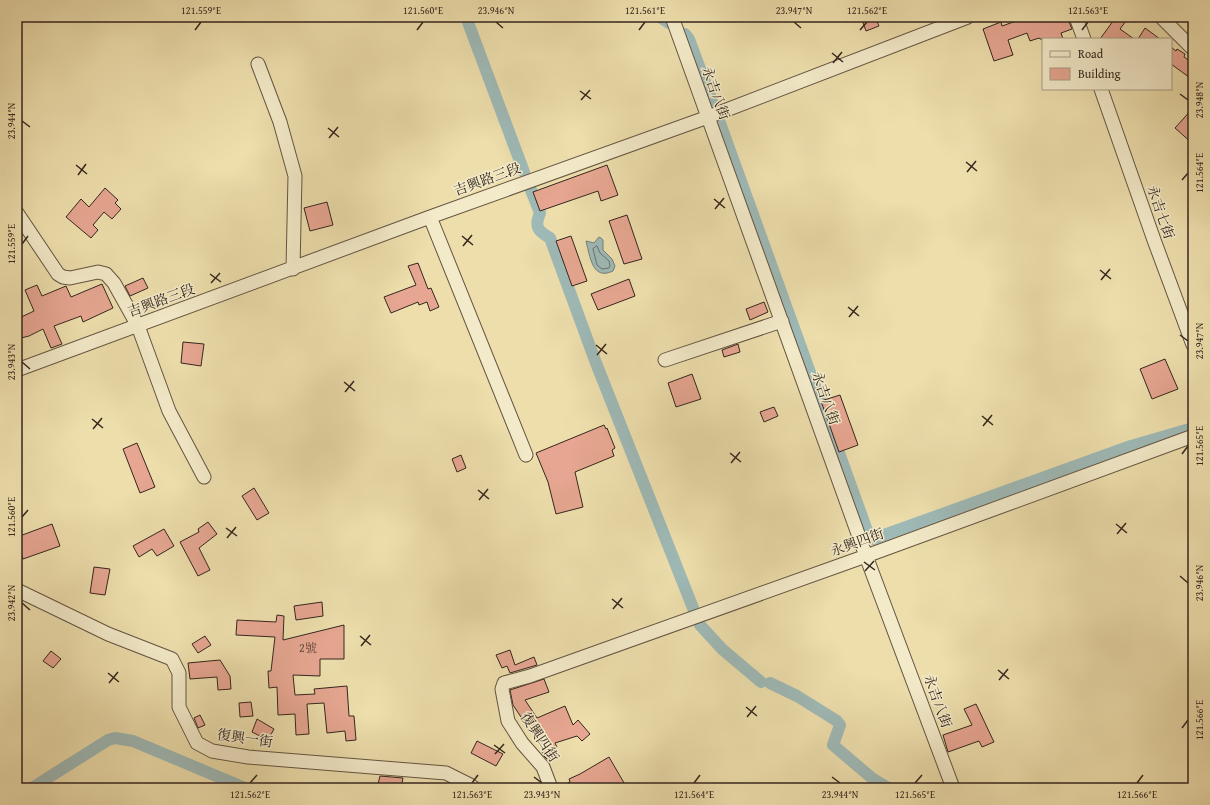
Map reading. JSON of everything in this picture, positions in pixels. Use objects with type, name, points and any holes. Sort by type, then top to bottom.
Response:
[{"type":"street","name":"永吉八街","points":[[672,17],[866,556],[953,788]]},
{"type":"street","name":"吉興路三段","points":[[17,370],[430,217],[708,117],[968,17]]},
{"type":"street","points":[[1076,17],[1084,38]]},
{"type":"street","points":[[1161,17],[1193,49]]},
{"type":"street","points":[[258,64],[280,122],[295,176],[293,269]]},
{"type":"street","name":"永吉七街","points":[[1101,90],[1151,232],[1193,345]]},
{"type":"street","points":[[17,213],[58,274],[63,277],[70,278],[98,272],[106,274],[114,283],[138,326],[169,411],[204,477]]},
{"type":"street","points":[[430,217],[526,455]]},
{"type":"street","points":[[665,360],[782,321]]},
{"type":"street","name":"永興四街","points":[[530,676],[866,556],[1193,436]]},
{"type":"street","name":"復興一街","points":[[17,590],[108,634],[172,659],[179,673],[179,707],[197,743],[212,751],[248,757],[446,773],[474,788]]},
{"type":"street","name":"復興四街","points":[[530,676],[504,683],[502,688],[508,721],[522,743],[543,768],[551,788]]},
{"type":"water","points":[[599,237],[603,240],[603,250],[612,259],[615,266],[613,271],[600,273],[593,265],[586,241],[594,243]]},
{"type":"building","points":[[861,17],[875,17],[879,26],[866,31]]},
{"type":"building","points":[[1021,17],[1067,17],[1072,29],[1061,33],[1063,38],[1039,38],[1030,41],[1027,33],[1008,40],[1013,55],[994,61],[983,29],[1001,22],[1002,26],[1022,19]]},
{"type":"building","points":[[1116,17],[1129,17],[1120,29],[1133,38],[1101,38]]},
{"type":"building","points":[[1145,28],[1159,38],[1139,38]]},
{"type":"building","points":[[1172,48],[1185,54],[1184,57],[1193,63],[1193,80],[1172,65]]},
{"type":"building","points":[[1193,108],[1193,144],[1175,128]]},
{"type":"building","points":[[607,165],[618,195],[601,201],[598,191],[540,211],[533,192]]},
{"type":"building","points":[[105,188],[118,200],[115,203],[121,209],[112,219],[104,212],[93,225],[98,230],[91,238],[66,217],[81,199],[89,207]]},
{"type":"building","points":[[327,202],[333,225],[310,231],[304,208]]},
{"type":"building","points":[[627,215],[642,259],[624,264],[609,221]]},
{"type":"building","points":[[571,236],[587,281],[572,286],[556,241]]},
{"type":"building","points":[[418,263],[428,289],[431,288],[439,307],[430,311],[427,302],[419,305],[418,302],[391,313],[384,297],[416,285],[408,266]]},
{"type":"building","points":[[143,278],[148,288],[130,296],[125,286]]},
{"type":"building","points":[[629,279],[635,296],[598,310],[591,294]]},
{"type":"building","points":[[102,284],[113,308],[83,322],[81,316],[54,326],[62,344],[51,348],[43,329],[29,336],[17,339],[17,319],[34,311],[25,290],[37,285],[42,296],[66,286],[71,297]]},
{"type":"building","points":[[764,302],[768,312],[750,320],[746,309]]},
{"type":"building","points":[[183,342],[204,344],[201,366],[181,363]]},
{"type":"building","points":[[738,344],[740,352],[724,357],[722,350]]},
{"type":"building","points":[[1165,359],[1178,389],[1152,399],[1140,369]]},
{"type":"building","points":[[692,374],[701,399],[676,407],[668,383]]},
{"type":"building","points":[[840,395],[858,445],[839,452],[821,401]]},
{"type":"building","points":[[774,407],[778,416],[764,422],[760,412]]},
{"type":"building","points":[[604,425],[606,429],[607,428],[615,448],[612,450],[614,456],[575,472],[583,507],[556,514],[548,482],[536,453]]},
{"type":"building","points":[[137,443],[155,487],[140,493],[123,449]]},
{"type":"building","points":[[461,455],[466,468],[457,472],[452,459]]},
{"type":"building","points":[[254,488],[269,513],[257,520],[242,496]]},
{"type":"building","points":[[208,522],[217,534],[199,548],[210,570],[198,576],[180,542],[199,532],[198,529]]},
{"type":"building","points":[[52,524],[60,546],[23,559],[17,543],[17,537]]},
{"type":"building","points":[[164,529],[174,546],[157,556],[152,549],[139,557],[133,546]]},
{"type":"building","points":[[94,567],[110,569],[105,595],[90,593]]},
{"type":"building","points":[[322,602],[323,616],[296,620],[294,606]]},
{"type":"building","points":[[277,615],[284,616],[283,640],[344,625],[344,659],[320,659],[320,676],[293,675],[295,695],[315,694],[314,689],[347,686],[349,716],[354,716],[356,740],[346,741],[345,731],[327,733],[324,703],[307,704],[309,734],[296,735],[295,714],[278,715],[277,687],[269,688],[268,671],[271,671],[275,637],[236,635],[237,620],[276,622]]},
{"type":"building","points":[[205,636],[211,645],[198,653],[192,644]]},
{"type":"building","points":[[510,650],[515,665],[534,657],[537,665],[510,673],[507,666],[502,668],[496,655]]},
{"type":"building","points":[[51,651],[61,659],[53,668],[43,661]]},
{"type":"building","points":[[220,660],[230,676],[231,689],[218,690],[217,677],[190,679],[188,663]]},
{"type":"building","points":[[544,679],[549,692],[525,700],[537,718],[565,706],[573,725],[578,720],[590,734],[582,741],[577,736],[555,743],[557,747],[555,748],[557,756],[547,759],[544,756],[534,726],[529,729],[513,705],[510,690]]},
{"type":"building","points":[[251,702],[253,716],[240,717],[239,703]]},
{"type":"building","points":[[976,704],[994,742],[982,747],[979,741],[948,752],[943,735],[972,725],[964,709]]},
{"type":"building","points":[[200,715],[205,725],[198,728],[194,718]]},
{"type":"building","points":[[257,719],[274,729],[268,740],[252,732]]},
{"type":"building","points":[[477,741],[503,754],[496,766],[471,753]]},
{"type":"building","points":[[609,757],[627,788],[559,788],[570,782],[569,779]]},
{"type":"building","points":[[380,776],[403,778],[401,788],[378,784]]},
{"type":"waterway","points":[[466,17],[524,172]]},
{"type":"waterway","points":[[660,17],[669,23]]},
{"type":"waterway","points":[[685,34],[689,39],[712,101]]},
{"type":"waterway","points":[[720,123],[869,536],[873,539],[1131,446],[1193,428]]},
{"type":"waterway","points":[[531,190],[540,213],[537,222],[538,228],[550,238],[596,363],[695,613]]},
{"type":"waterway","points":[[700,625],[722,649],[761,682]]},
{"type":"waterway","points":[[770,683],[797,696],[837,721],[840,725],[833,745],[873,779],[888,788]]},
{"type":"waterway","points":[[32,788],[108,740],[115,738],[133,741],[245,788]]}]
